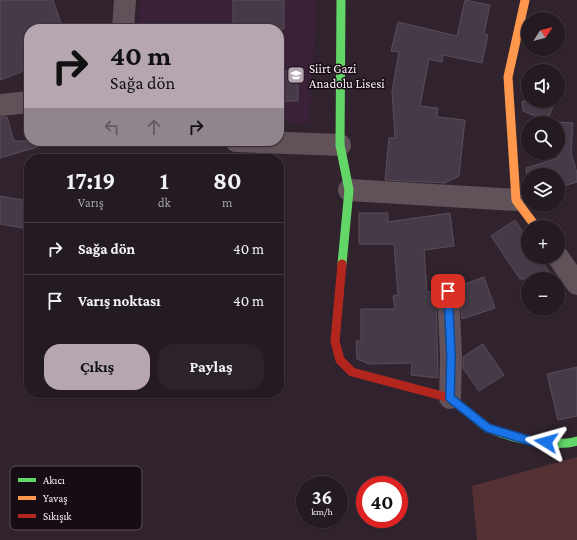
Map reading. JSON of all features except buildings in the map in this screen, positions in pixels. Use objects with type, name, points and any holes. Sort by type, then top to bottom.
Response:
[{"type":"street","points":[[123,24],[125,0]]},
{"type":"street","points":[[340,0],[340,144],[349,190],[335,341],[340,360],[352,372],[450,398],[488,428],[534,442],[570,443],[577,441]]},
{"type":"street","points":[[525,0],[508,77],[516,200],[531,220]]},
{"type":"street","points":[[0,105],[24,103]]},
{"type":"street","points":[[284,142],[340,144]]},
{"type":"street","points":[[349,190],[516,200]]},
{"type":"street","points":[[563,264],[577,284]]},
{"type":"street","points":[[448,291],[451,356],[450,398]]},
{"type":"shaded area","name":"Siirt Gazi Anadolu Lisesi","points":[[139,0],[317,0],[309,124],[284,122],[284,24],[137,24]]},
{"type":"shaded area","points":[[577,457],[577,540],[477,540],[472,486]]},
{"type":"traffic: fast","points":[[341,0],[340,145],[349,190],[342,264]]},
{"type":"traffic: fast","points":[[474,417],[487,427],[498,432],[532,441],[545,443],[567,443],[577,441]]},
{"type":"traffic: slow","points":[[525,0],[508,77],[516,200],[531,220]]},
{"type":"traffic: jam","points":[[342,264],[335,341],[340,360],[352,372],[450,398],[474,417]]},
{"type":"place","name":"Siirt Gazi Anadolu Lisesi","points":[[296,75]]},
{"type":"route","points":[[448,291],[451,356],[450,398],[488,428],[534,442],[546,442]]}]
